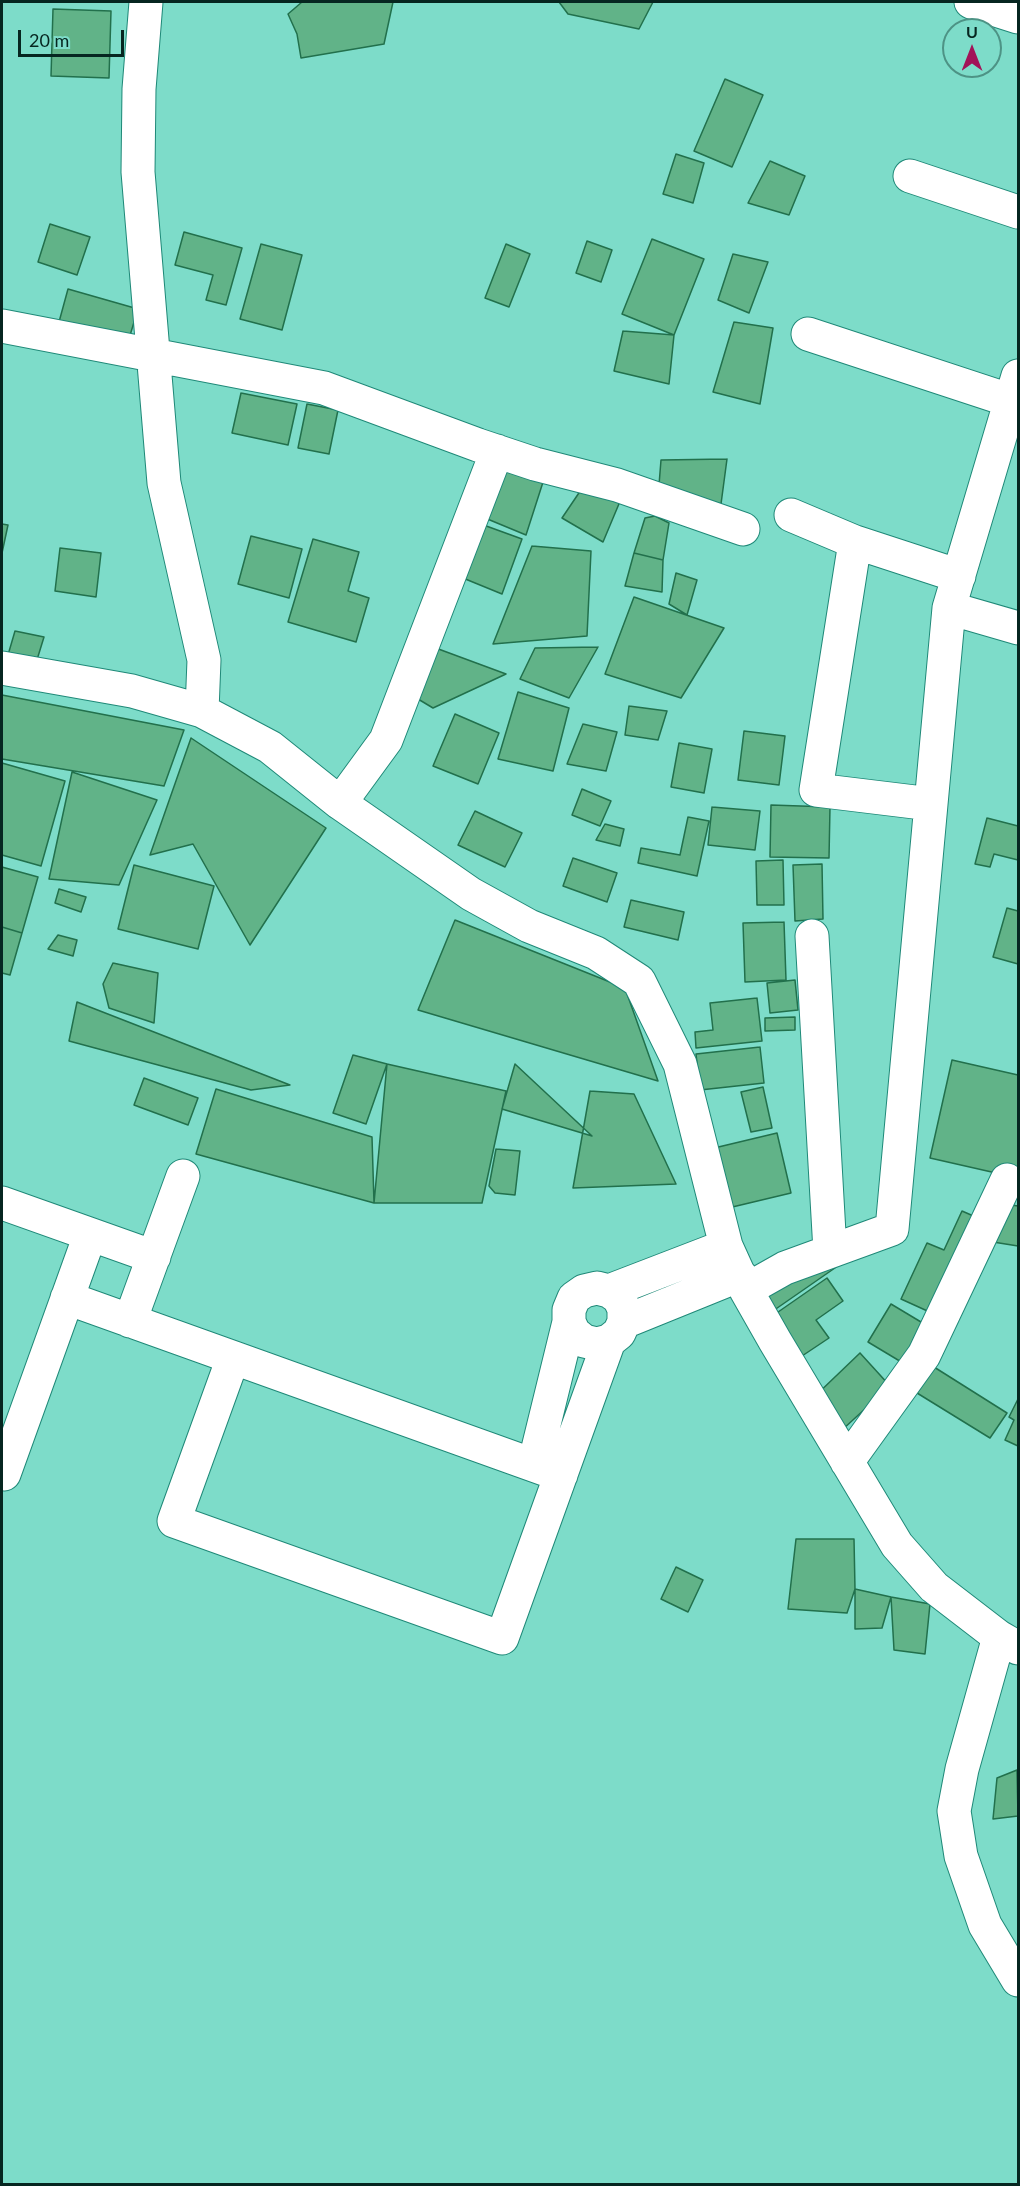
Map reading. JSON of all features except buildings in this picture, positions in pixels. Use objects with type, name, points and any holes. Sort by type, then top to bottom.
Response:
[{"type":"street","points":[[146,2],[139,89],[138,172],[164,483],[204,660],[202,711]]},
{"type":"street","points":[[971,2],[1018,17]]},
{"type":"street","points":[[910,176],[1018,212]]},
{"type":"street","points":[[2,326],[324,388],[535,464],[617,485],[742,529]]},
{"type":"street","points":[[569,1322],[574,1334],[584,1341],[597,1344],[617,1332],[892,1229],[950,608],[1016,394],[808,334]]},
{"type":"street","points":[[340,803],[386,740],[497,451]]},
{"type":"street","points":[[791,515],[855,542],[959,576]]},
{"type":"street","points":[[855,542],[816,790],[931,804]]},
{"type":"street","points":[[950,608],[1018,628]]},
{"type":"street","points":[[2,668],[132,691],[202,711],[270,747],[340,803],[471,894],[529,926],[596,953],[639,981],[680,1064],[726,1246],[743,1283],[897,1545],[934,1587],[1009,1643],[962,1769],[954,1811],[961,1856],[985,1925],[1018,1980]]},
{"type":"street","points":[[812,936],[830,1251]]},
{"type":"street","points":[[130,1321],[183,1176]]},
{"type":"street","points":[[847,1462],[924,1355],[1007,1180]]},
{"type":"street","points":[[2,1203],[154,1257]]},
{"type":"street","points":[[4,1474],[90,1235]]},
{"type":"street","points":[[609,1291],[726,1246]]},
{"type":"street","points":[[233,1358],[174,1521],[502,1638],[548,1470],[569,1322],[568,1310],[574,1298],[584,1291],[597,1288],[609,1291],[622,1304],[617,1332],[548,1470]]},
{"type":"street","points":[[68,1298],[548,1470]]}]
